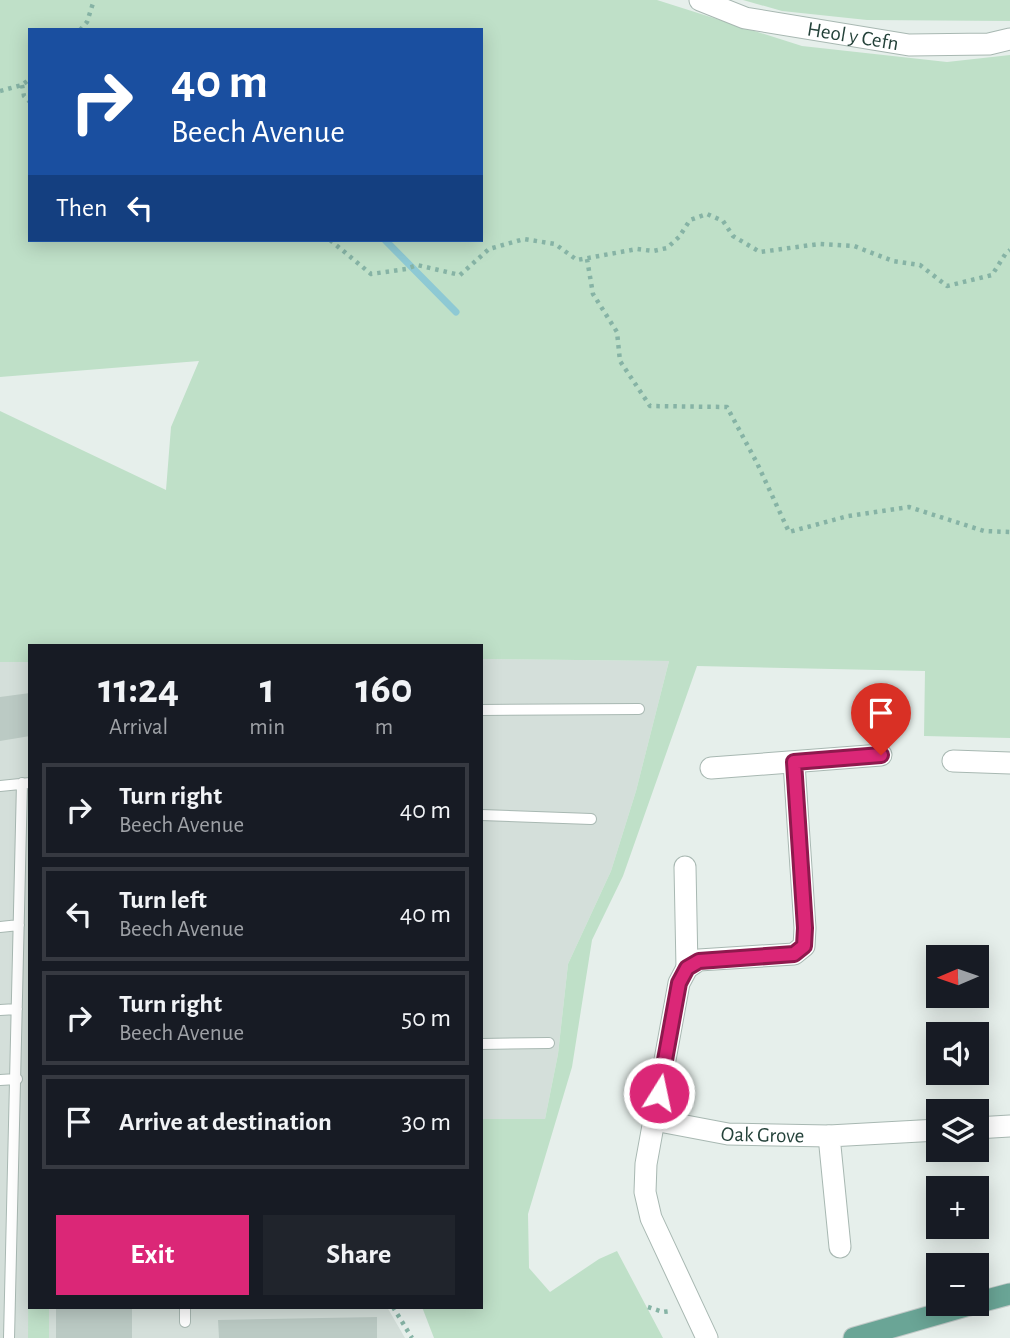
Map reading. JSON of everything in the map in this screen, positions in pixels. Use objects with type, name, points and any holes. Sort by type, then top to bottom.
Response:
[{"type":"main road","points":[[989,1299],[1010,1294]]},
{"type":"main road","points":[[854,1338],[930,1316]]},
{"type":"street","name":"Heol y Cefn","points":[[700,0],[745,18],[909,45],[989,44],[1010,40]]},
{"type":"street","points":[[711,768],[881,755]]},
{"type":"street","points":[[953,761],[1010,763]]},
{"type":"street","points":[[687,968],[699,961],[794,954],[804,946],[794,762]]},
{"type":"street","points":[[685,867],[687,968],[679,983],[654,1120],[645,1192],[651,1218],[708,1338]]},
{"type":"street","name":"Oak Grove","points":[[654,1120],[728,1134],[829,1136],[926,1131]]},
{"type":"street","points":[[989,1127],[1010,1126]]},
{"type":"street","name":"Oak Grove","points":[[829,1136],[841,1247]]},
{"type":"lane","points":[[483,710],[639,709]]},
{"type":"lane","points":[[0,786],[26,783],[19,925],[9,1338]]},
{"type":"lane","points":[[483,815],[591,819]]},
{"type":"lane","points":[[0,927],[19,925]]},
{"type":"lane","points":[[0,1010],[17,1009]]},
{"type":"lane","points":[[483,1044],[549,1043]]},
{"type":"lane","points":[[0,1080],[17,1079]]},
{"type":"lane","points":[[185,1309],[185,1322]]},
{"type":"path","points":[[82,28],[87,22],[94,0]]},
{"type":"path","points":[[0,91],[22,85],[28,80]]},
{"type":"path","points":[[22,85],[24,96],[28,100]]},
{"type":"path","points":[[332,242],[371,274],[417,265],[460,275],[489,249],[524,239],[555,244],[577,260],[637,249],[653,251],[667,248],[680,237],[690,220],[707,214],[723,221],[733,236],[760,252],[820,244],[854,246],[893,261],[920,265],[947,286],[992,275],[1010,250]]},
{"type":"path","points":[[587,259],[593,294],[617,332],[620,361],[650,406],[727,407],[789,532],[848,516],[909,507],[984,531],[1010,532]]},
{"type":"path","points":[[648,1307],[663,1312],[678,1309]]},
{"type":"path","points":[[394,1309],[412,1338]]},
{"type":"shaded area","points":[[483,659],[669,661],[636,791],[611,871],[568,964],[558,1054],[545,1119],[483,1119]]},
{"type":"shaded area","points":[[0,662],[28,662],[28,1309],[388,1309],[405,1338],[0,1338]]},
{"type":"green space","points":[[0,0],[657,0],[802,46],[947,62],[1010,55],[1010,738],[924,736],[925,671],[697,666],[623,876],[592,940],[572,1067],[528,1214],[529,1268],[550,1292],[599,1259],[617,1251],[663,1338],[434,1338],[423,1309],[483,1309],[483,1119],[545,1119],[558,1054],[568,964],[611,871],[636,791],[669,661],[483,659],[483,644],[28,644],[28,662],[0,662],[0,411],[166,490],[171,427],[199,361],[0,377]]},
{"type":"green space","points":[[743,0],[1010,0],[1010,21],[867,20],[782,11]]},
{"type":"green space","points":[[28,1309],[49,1309],[49,1338],[28,1338]]},
{"type":"building","points":[[28,693],[28,736],[0,741],[0,697]]},
{"type":"building","points":[[56,1309],[132,1309],[132,1338],[56,1338]]},
{"type":"building","points":[[377,1317],[377,1338],[219,1338],[218,1320]]},
{"type":"waterway","points":[[387,242],[456,312]]},
{"type":"route","points":[[659,1093],[679,983],[687,968],[699,961],[794,954],[804,946],[794,762],[881,755]]}]
